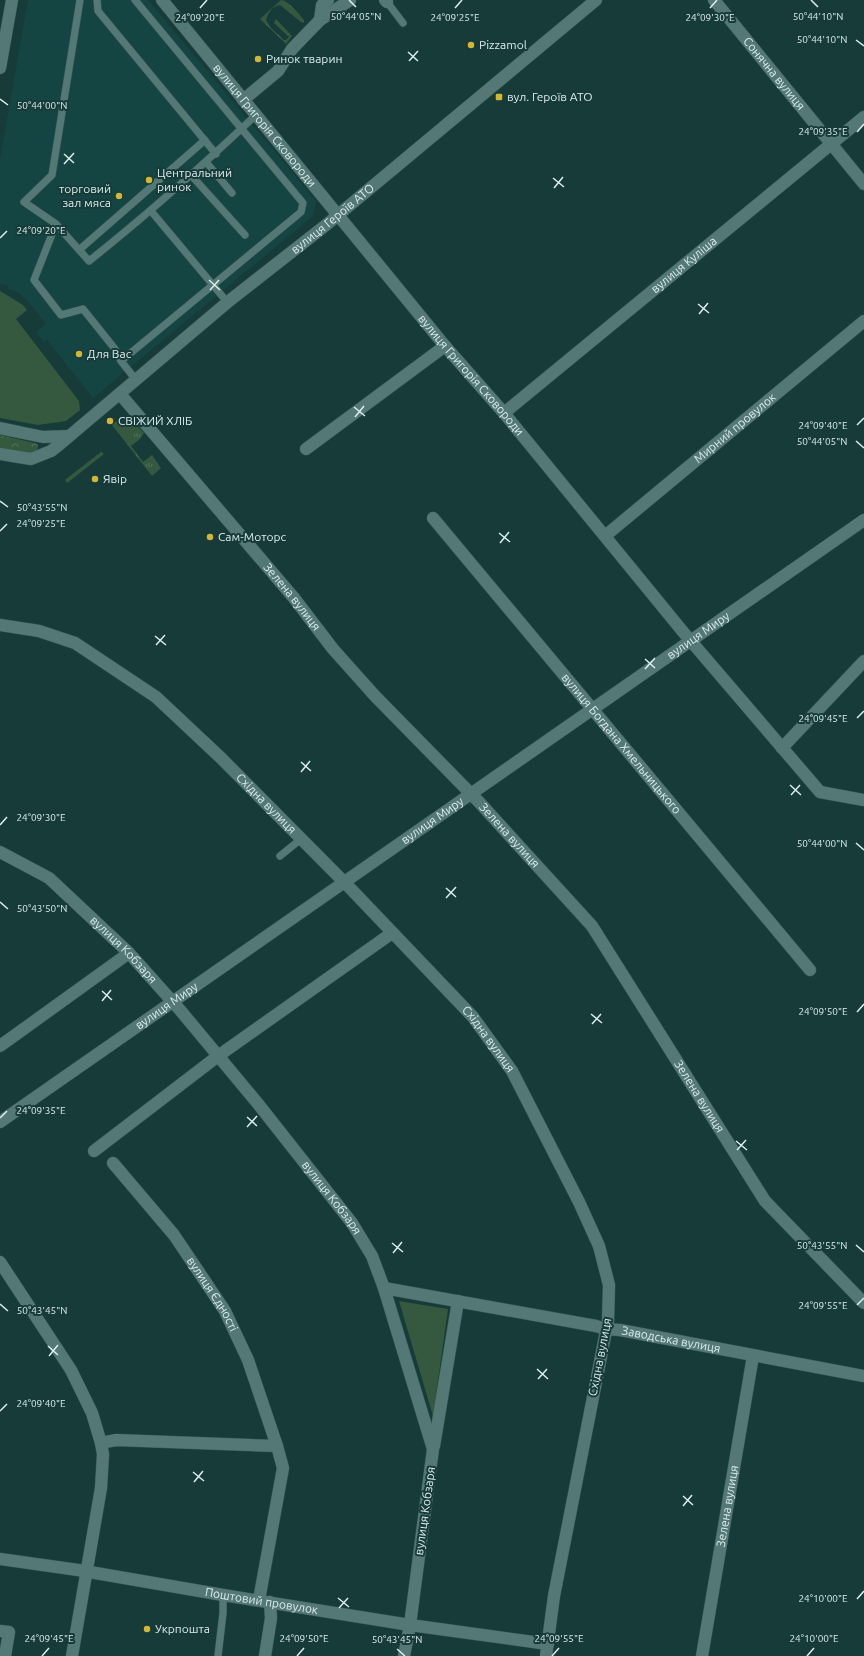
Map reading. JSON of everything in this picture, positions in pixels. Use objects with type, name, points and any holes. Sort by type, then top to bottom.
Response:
[{"type":"street","points":[[0,68],[12,0]]},
{"type":"street","name":"вулиця Григорія Сковороди","points":[[162,0],[445,346],[504,414],[690,640],[820,792],[864,800]]},
{"type":"street","points":[[243,100],[278,71],[292,49],[320,20],[350,0]]},
{"type":"street","name":"вулиця Героїв АТО","points":[[0,454],[31,459],[51,451],[596,0]]},
{"type":"street","name":"Сонячна вулиця","points":[[714,0],[864,184]]},
{"type":"street","points":[[320,20],[323,2]]},
{"type":"street","name":"вулиця Куліша","points":[[504,414],[864,117]]},
{"type":"street","name":"Мирний провулок","points":[[605,536],[864,321]]},
{"type":"street","points":[[306,449],[445,346]]},
{"type":"street","name":"Зелена вулиця","points":[[120,394],[294,598],[333,649],[375,696],[470,793],[592,926],[765,1201],[864,1303]]},
{"type":"street","points":[[0,428],[43,437],[69,436]]},
{"type":"street","name":"вулиця Богдана Хмельницького","points":[[433,518],[810,970]]},
{"type":"street","name":"вулиця Миру","points":[[0,1122],[470,793],[864,520]]},
{"type":"street","name":"Східна вулиця","points":[[0,625],[39,631],[75,643],[156,697],[301,839],[473,1017],[512,1071],[579,1202],[599,1246],[609,1285],[608,1321],[554,1596],[546,1656]]},
{"type":"street","points":[[782,748],[864,661]]},
{"type":"street","name":"вулиця Кобзаря","points":[[0,852],[49,878],[129,954],[173,1002],[259,1105],[352,1223],[372,1256],[384,1288],[433,1450],[410,1625],[404,1656]]},
{"type":"street","points":[[94,1150],[218,1056],[392,933]]},
{"type":"street","points":[[0,1046],[129,954]]},
{"type":"street","name":"вулиця Єдності","points":[[113,1163],[174,1235],[225,1311],[248,1360],[277,1446],[283,1468],[264,1601],[270,1626],[265,1656]]},
{"type":"street","points":[[0,1262],[71,1370],[92,1413],[101,1443],[103,1454],[102,1488],[72,1656]]},
{"type":"street","name":"Заводська вулиця","points":[[384,1288],[596,1326],[606,1330],[620,1330],[864,1376]]},
{"type":"street","points":[[433,1450],[458,1301]]},
{"type":"street","name":"Зелена вулиця","points":[[702,1656],[753,1356]]},
{"type":"street","points":[[101,1443],[116,1440],[277,1446]]},
{"type":"street","name":"Поштовий провулок","points":[[0,1559],[410,1625],[548,1644]]},
{"type":"street","points":[[0,1631],[9,1632],[5,1656]]},
{"type":"lane","points":[[80,0],[52,175],[24,202],[56,224],[89,261],[151,211],[216,154],[256,115]]},
{"type":"lane","points":[[96,0],[98,11],[216,154]]},
{"type":"lane","points":[[121,361],[301,212],[303,203],[135,0]]},
{"type":"lane","points":[[386,1],[403,23]]},
{"type":"lane","points":[[79,250],[204,140]]},
{"type":"lane","points":[[206,162],[232,193]]},
{"type":"lane","points":[[191,175],[245,235]]},
{"type":"lane","points":[[151,211],[228,303]]},
{"type":"lane","points":[[56,224],[34,280],[61,315],[83,309],[115,349],[121,361],[136,380]]},
{"type":"lane","points":[[280,856],[301,839]]},
{"type":"lane","points":[[218,1656],[223,1612],[223,1595]]},
{"type":"shaded area","name":"Центральний ринок","points":[[28,0],[148,0],[316,201],[313,216],[93,398],[47,340],[44,342],[36,332],[46,324],[25,298],[18,292],[8,289],[8,285],[0,284],[0,160]]},
{"type":"green space","points":[[281,0],[290,5],[304,20],[304,23],[301,22],[280,5],[271,10],[266,20],[270,27],[284,40],[289,37],[274,23],[276,19],[292,36],[286,44],[260,19]]},
{"type":"green space","points":[[0,291],[23,305],[27,310],[16,319],[79,401],[80,410],[66,421],[38,425],[0,418]]},
{"type":"green space","points":[[129,417],[144,433],[140,439],[131,446],[143,462],[152,455],[161,468],[152,476],[112,425],[116,421],[120,426]]},
{"type":"green space","points":[[0,435],[35,443],[38,445],[37,451],[34,455],[0,451]]},
{"type":"green space","points":[[101,452],[104,454],[67,483],[65,480]]},
{"type":"green space","points":[[399,1301],[448,1309],[433,1416]]},
{"type":"place","name":"Pizzamol","points":[[471,45]]},
{"type":"place","name":"Ринок тварин","points":[[258,59]]},
{"type":"place","name":"вул. Героїв АТО","points":[[499,97]]},
{"type":"place","name":"Центральний ринок","points":[[149,180]]},
{"type":"place","name":"торговий зал мяса","points":[[119,196]]},
{"type":"place","name":"Для Вас","points":[[79,354]]},
{"type":"place","name":"СВІЖИЙ ХЛІБ","points":[[110,421]]},
{"type":"place","name":"Явір","points":[[95,479]]},
{"type":"place","name":"Сам-Моторс","points":[[210,537]]},
{"type":"place","name":"Укрпошта","points":[[147,1629]]}]
